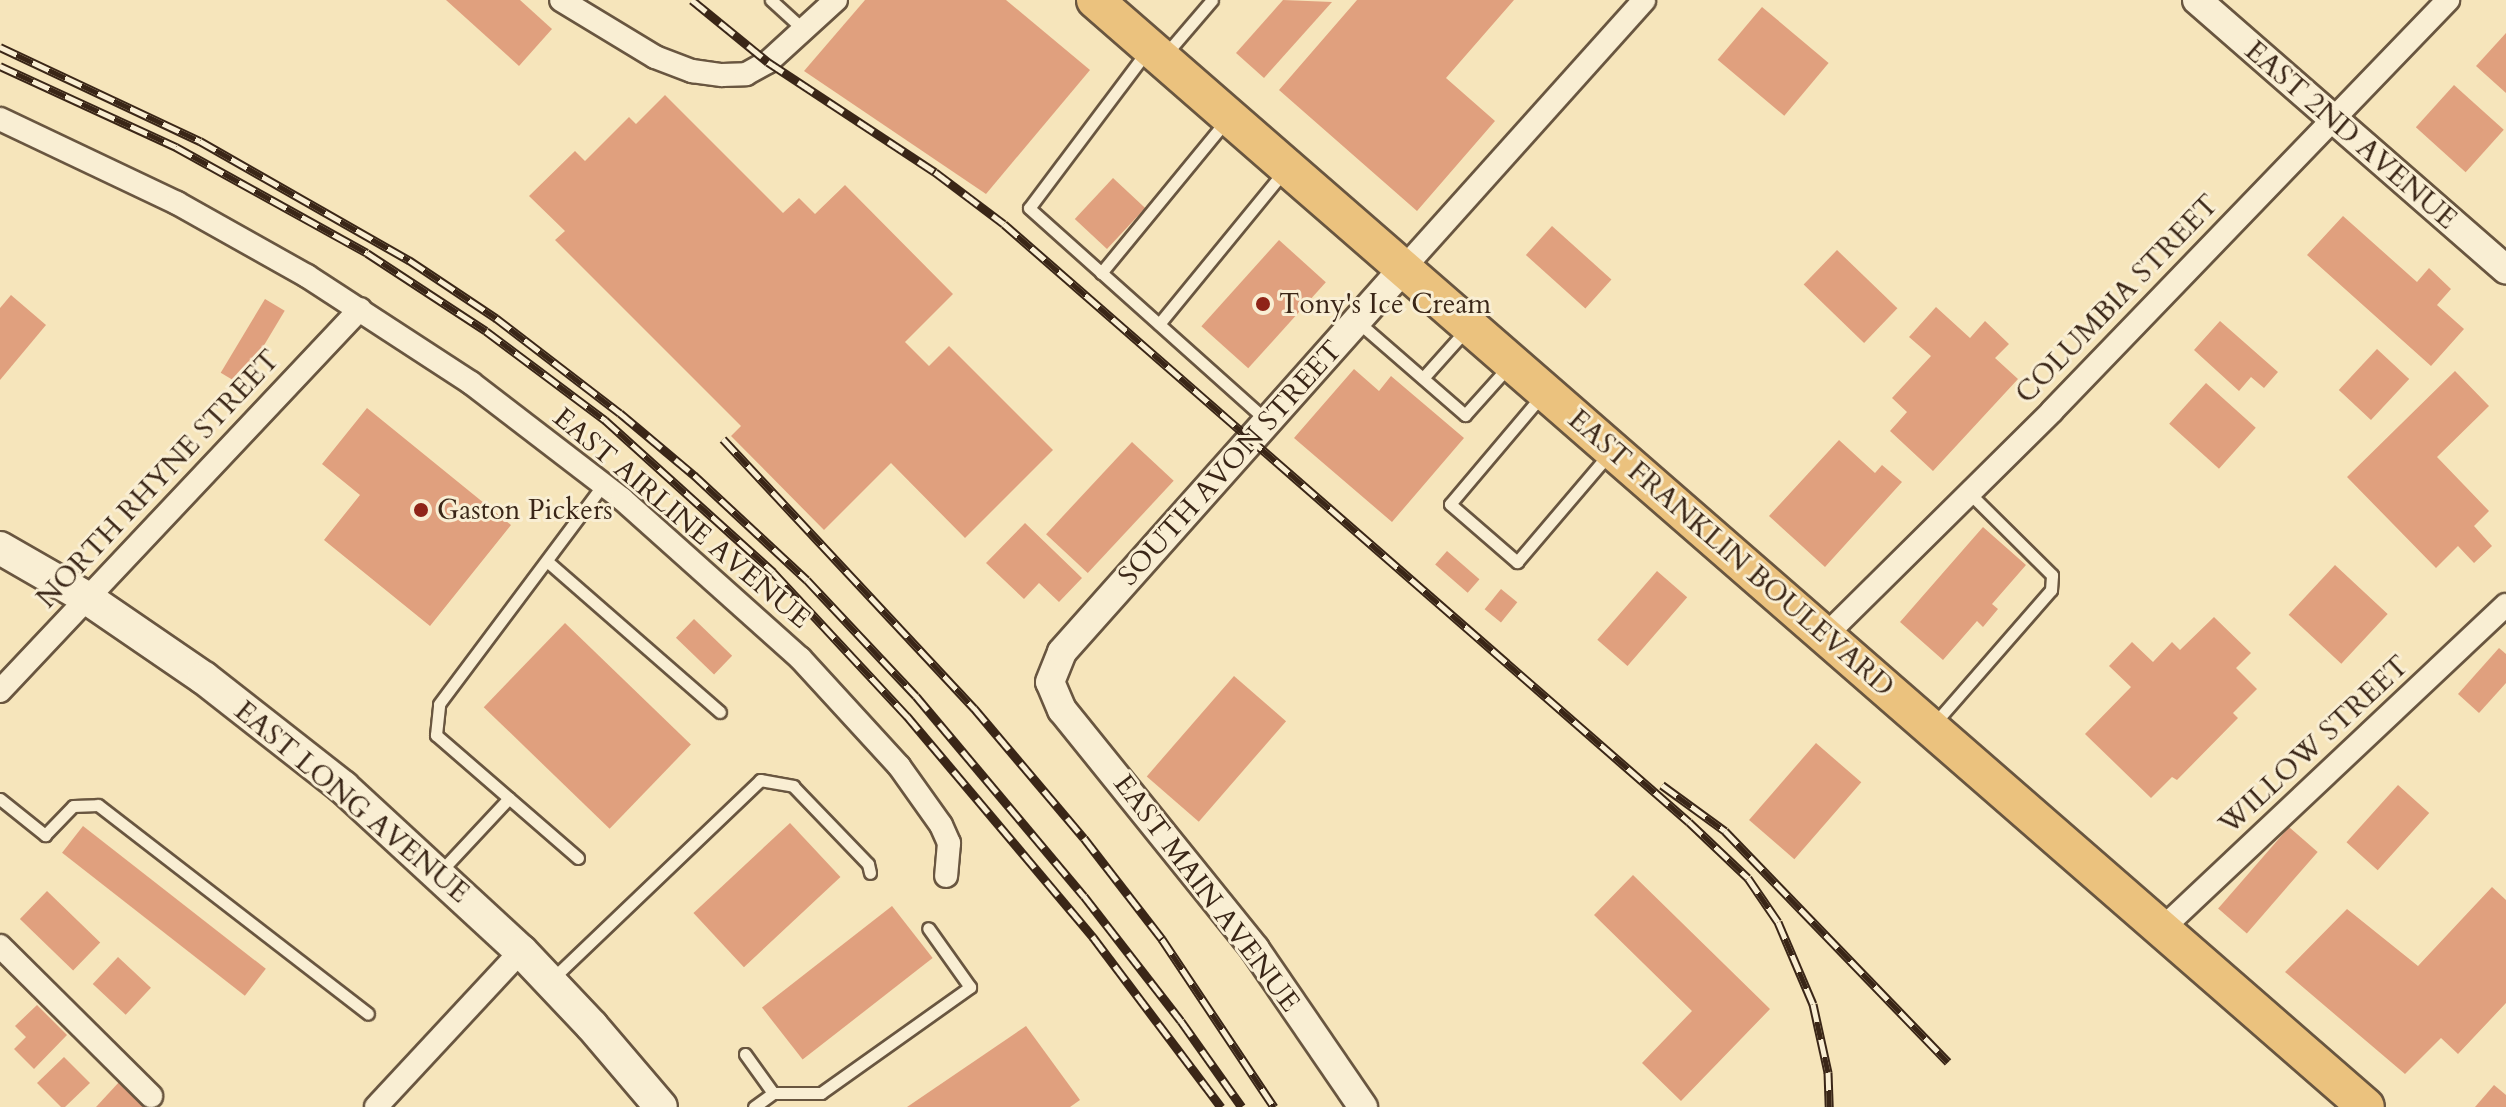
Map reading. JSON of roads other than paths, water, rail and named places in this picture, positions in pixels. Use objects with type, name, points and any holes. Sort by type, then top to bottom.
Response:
[{"type":"main road","name":"EAST FRANKLIN BOULEVARD","points":[[1095,0],[2366,1107]]},
{"type":"main road","name":"EAST LONG AVENUE","points":[[0,548],[87,598],[272,730],[440,873],[521,951],[661,1107]]},
{"type":"street","points":[[561,0],[655,57],[692,71],[722,75],[746,74],[768,62],[836,0]]},
{"type":"street","name":"SOUTH AVON STREET","points":[[1050,682],[1062,652],[1644,0]]},
{"type":"street","name":"EAST 2ND AVENUE","points":[[2197,0],[2506,270]]},
{"type":"street","name":"COLUMBIA STREET","points":[[1826,635],[1969,493],[2448,0]]},
{"type":"street","name":"EAST AIRLINE AVENUE","points":[[0,119],[177,203],[360,309],[471,383],[603,485],[800,658],[899,766],[941,825],[949,843],[946,876]]},
{"type":"street","name":"NORTH RHYNE STREET","points":[[0,691],[360,309]]},
{"type":"street","name":"WILLOW STREET","points":[[2163,928],[2506,605]]},
{"type":"street","name":"EAST MAIN AVENUE","points":[[1050,682],[1062,710],[1255,949],[1363,1107]]},
{"type":"street","points":[[0,946],[151,1096]]},
{"type":"street","points":[[376,1107],[521,951]]},
{"type":"lane","points":[[771,0],[805,31]]},
{"type":"lane","points":[[1212,0],[1156,53],[1029,208],[1267,421]]},
{"type":"lane","points":[[1101,273],[1229,117]]},
{"type":"lane","points":[[1159,324],[1287,168]]},
{"type":"lane","points":[[1356,320],[1465,415],[1511,363]]},
{"type":"lane","points":[[1423,378],[1469,326]]},
{"type":"lane","points":[[1545,392],[1450,504],[1517,562],[1612,451]]},
{"type":"lane","points":[[578,858],[436,735],[439,704],[603,485]]},
{"type":"lane","points":[[1931,727],[2051,590],[2052,575],[1969,493]]},
{"type":"lane","points":[[548,562],[720,712]]},
{"type":"lane","points":[[550,981],[760,780],[793,786],[868,864],[870,873]]},
{"type":"lane","points":[[440,873],[509,798]]},
{"type":"lane","points":[[0,799],[45,835],[73,806],[98,805],[368,1014]]},
{"type":"lane","points":[[754,1107],[773,1093],[821,1093],[970,987],[928,928]]},
{"type":"lane","points":[[745,1054],[773,1093]]},
{"type":"railway","points":[[692,0],[768,62],[935,172],[1004,224],[1689,822],[1748,878],[1778,922],[1813,1004],[1828,1072],[1829,1107]]},
{"type":"railway","points":[[0,47],[200,141],[409,260],[496,318],[620,413],[694,475],[807,580],[916,696],[1084,896],[1181,1021],[1242,1107]]},
{"type":"railway","points":[[0,66],[176,147],[367,253],[486,331],[605,420],[773,572],[907,716],[1093,937],[1221,1107]]},
{"type":"railway","points":[[723,439],[974,708],[1084,838],[1162,939],[1274,1107]]},
{"type":"railway","points":[[1662,785],[1725,831],[1948,1062]]},
{"type":"place","name":"Tony's Ice Cream","points":[[1263,304]]},
{"type":"place","name":"Gaston Pickers","points":[[421,510]]}]
